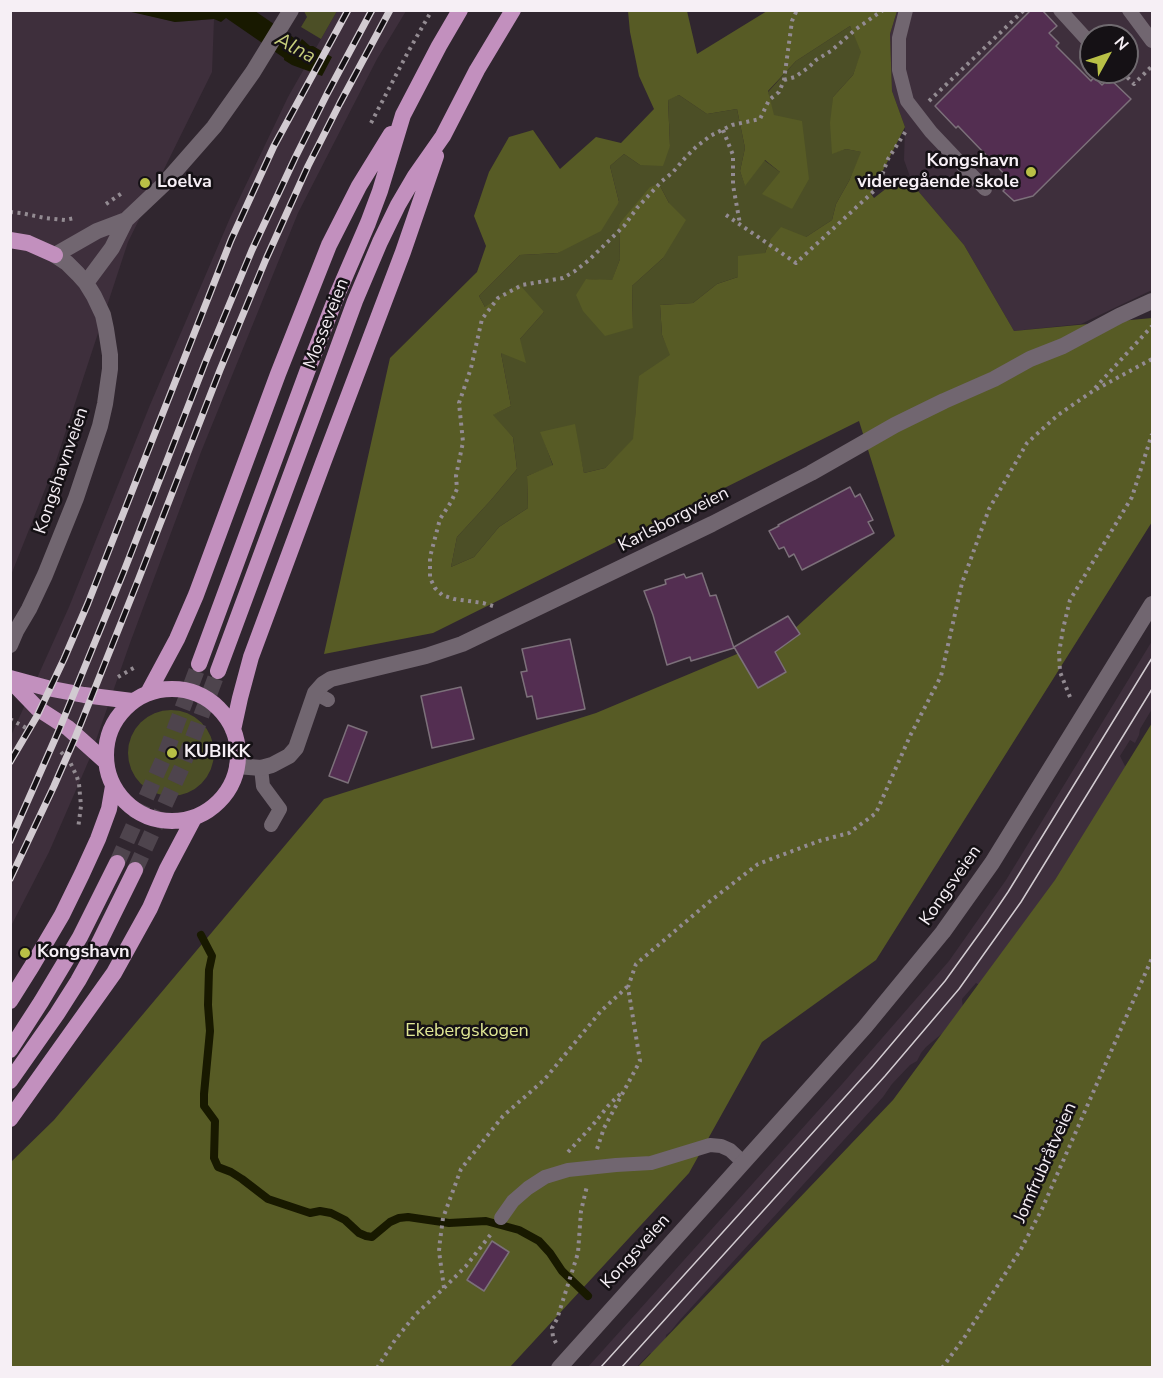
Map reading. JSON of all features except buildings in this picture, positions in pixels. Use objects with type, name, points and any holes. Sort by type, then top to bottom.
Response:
[{"type":"highway","name":"Mosseveien","points":[[200,664],[332,306],[368,223],[402,115],[460,10]]},
{"type":"highway","name":"Mosseveien","points":[[218,671],[301,444],[372,261],[398,205],[442,136],[477,70],[513,10]]},
{"type":"highway","points":[[148,693],[177,639],[196,595],[282,363],[329,245],[359,186],[402,115]]},
{"type":"highway","points":[[233,730],[251,657],[403,252],[442,136]]},
{"type":"highway","points":[[10,240],[28,243],[55,255]]},
{"type":"highway","points":[[10,679],[47,688],[129,701]]},
{"type":"highway","points":[[10,679],[37,708],[68,728],[104,760]]},
{"type":"highway","points":[[164,689],[182,689],[198,694],[213,703],[225,715],[233,730],[238,754],[237,766],[230,786],[218,803],[207,812],[194,818],[171,821],[148,817],[128,804],[113,786],[108,774],[104,760],[111,728],[129,701],[148,693],[164,689]]},
{"type":"highway","points":[[10,1001],[56,925],[98,839],[113,786]]},
{"type":"highway","points":[[10,1119],[114,973],[150,908],[167,869],[194,818]]},
{"type":"highway","points":[[10,1050],[75,945],[117,863]]},
{"type":"highway","points":[[10,1082],[78,981],[135,870]]},
{"type":"street","points":[[86,283],[112,248],[126,220],[163,185],[214,127],[253,72],[291,10]]},
{"type":"street","points":[[55,255],[97,231],[126,220]]},
{"type":"street","name":"Kongshavnveien","points":[[12,637],[33,601],[60,542],[92,454],[105,404],[110,369],[103,315],[94,296],[86,283],[67,263],[55,255]]},
{"type":"street","name":"Karlsborgveien","points":[[237,766],[261,768],[281,762],[289,756],[296,748],[321,696],[322,684],[331,679],[454,648],[712,524],[811,473],[895,425],[994,379],[1030,359],[1063,346],[1152,301]]},
{"type":"street","name":"Kongsveien","points":[[563,1363],[872,1019],[943,932],[992,863],[1152,604]]},
{"type":"lane","points":[[906,10],[899,38],[899,70],[907,101],[916,114],[985,189]]},
{"type":"lane","points":[[1060,10],[1079,31]]},
{"type":"lane","points":[[1129,10],[1152,41]]},
{"type":"lane","points":[[261,768],[263,786],[280,808],[271,825]]},
{"type":"lane","points":[[499,1222],[513,1201],[528,1188],[545,1177],[567,1170],[651,1163],[710,1145],[730,1150],[743,1162]]},
{"type":"path","points":[[514,619],[496,606],[442,595],[430,578],[430,557],[440,519],[457,489],[456,476],[463,442],[459,403],[471,368],[482,319],[498,298],[522,285],[563,278],[589,260],[624,226],[662,181],[710,136],[732,125],[760,119],[770,100],[779,92],[784,80],[792,21],[797,10]]},
{"type":"path","points":[[784,80],[809,67],[883,10]]},
{"type":"path","points":[[726,214],[796,263],[875,190],[888,159],[916,114],[1024,10]]},
{"type":"path","points":[[1145,65],[1152,66]]},
{"type":"path","points":[[1139,79],[1152,66]]},
{"type":"path","points":[[723,130],[733,155],[733,185],[740,224]]},
{"type":"path","points":[[105,204],[127,189]]},
{"type":"path","points":[[10,212],[65,220],[82,217]]},
{"type":"path","points":[[1093,391],[1152,326]]},
{"type":"path","points":[[563,1363],[552,1328],[578,1253],[581,1211],[591,1167],[604,1128],[639,1061],[628,987],[636,964],[758,864],[819,841],[849,833],[876,813],[910,736],[941,676],[962,583],[989,509],[1027,443],[1058,415],[1093,391],[1152,358]]},
{"type":"path","points":[[1071,700],[1060,672],[1059,652],[1070,600],[1132,497],[1152,434]]},
{"type":"path","points":[[111,678],[120,677],[135,669],[141,662]]},
{"type":"path","points":[[10,719],[29,730]]},
{"type":"path","points":[[59,749],[77,777],[81,792],[81,806]]},
{"type":"path","name":"Jomfrubråtveien","points":[[942,1368],[1021,1249],[1042,1209],[1152,958]]},
{"type":"path","points":[[444,1288],[439,1251],[443,1218],[461,1169],[503,1116],[544,1080],[601,1011],[628,987]]},
{"type":"path","points":[[545,1177],[624,1090]]},
{"type":"path","points":[[377,1368],[395,1340],[416,1314],[466,1266],[499,1222]]},
{"type":"shaded area","points":[[127,10],[175,22],[214,19],[212,72],[128,242],[55,464],[11,575],[11,11]]},
{"type":"shaded area","points":[[337,11],[406,11],[377,59],[298,213],[201,452],[89,760],[49,852],[11,926],[10,738],[69,607],[150,405],[230,218],[288,97]]},
{"type":"shaded area","name":"Kongshavn videregående skole","points":[[897,11],[1152,11],[1152,290],[1081,324],[1014,331],[964,245],[913,185],[904,160],[905,127],[892,91],[890,34]]},
{"type":"shaded area","points":[[1152,641],[1152,709],[1135,743],[1130,740],[1120,756],[1127,770],[986,989],[976,983],[962,999],[963,1009],[951,1026],[926,1047],[917,1061],[892,1084],[883,1097],[666,1335],[665,1343],[654,1356],[650,1353],[637,1367],[587,1368],[843,1083],[949,961],[1006,880]]},
{"type":"green space","points":[[304,10],[337,11],[321,39],[301,27],[307,17]]},
{"type":"green space","name":"Ekebergskogen","points":[[628,11],[687,11],[697,54],[767,11],[897,11],[890,34],[892,91],[905,127],[871,194],[874,198],[892,184],[913,185],[964,245],[1014,331],[1152,318],[1152,522],[876,960],[762,1042],[689,1173],[510,1367],[11,1368],[11,1162],[54,1120],[324,799],[596,713],[792,631],[895,536],[859,421],[433,633],[324,654],[390,358],[477,272],[486,246],[474,216],[489,172],[509,137],[533,130],[560,169],[596,137],[621,143],[654,109],[639,76]],"holes":[[[850,26],[861,52],[853,75],[833,97],[830,123],[832,154],[846,149],[861,152],[836,204],[832,220],[806,237],[781,227],[770,240],[765,253],[738,256],[738,277],[717,284],[693,303],[660,305],[662,335],[670,355],[639,376],[633,439],[605,468],[584,473],[575,424],[540,432],[553,465],[527,476],[528,508],[499,527],[474,557],[451,567],[457,537],[517,469],[513,437],[493,415],[511,406],[501,353],[526,363],[520,339],[544,312],[519,284],[485,307],[479,296],[520,255],[558,253],[601,231],[619,202],[610,166],[624,154],[640,165],[663,166],[670,146],[668,100],[679,95],[707,114],[737,109],[745,148],[740,171],[745,186],[765,160],[780,172],[762,194],[792,209],[809,179],[802,121],[774,115],[768,91],[796,61]]]},
{"type":"green space","points":[[850,26],[862,52],[853,75],[833,97],[832,153],[846,149],[862,152],[836,204],[832,220],[806,237],[770,240],[765,253],[738,277],[717,284],[693,303],[660,305],[662,335],[671,355],[636,409],[634,439],[605,468],[584,473],[581,459],[541,432],[553,466],[527,476],[528,508],[499,527],[474,557],[451,567],[457,537],[517,469],[513,437],[492,415],[511,406],[501,353],[520,339],[544,312],[485,307],[479,296],[520,255],[558,253],[619,202],[610,166],[624,154],[640,165],[670,146],[668,99],[679,95],[707,114],[737,109],[745,148],[740,171],[745,185],[764,160],[780,172],[792,209],[768,92],[796,61]],"holes":[[[659,184],[669,203],[663,258],[632,286],[633,328],[586,279],[612,281],[620,259],[619,224]]]},
{"type":"green space","points":[[659,184],[669,203],[686,220],[663,258],[632,286],[633,328],[605,336],[583,311],[576,295],[586,279],[612,280],[620,259],[619,224],[650,187]]},
{"type":"green space","points":[[171,710],[187,714],[201,723],[210,737],[214,753],[210,769],[201,783],[187,792],[171,796],[155,792],[141,783],[132,769],[128,753],[132,737],[141,723],[155,714]]},
{"type":"green space","points":[[1152,723],[1152,1367],[638,1367],[893,1100],[1055,880]]},
{"type":"water","name":"Alna","points":[[127,11],[255,11],[300,42],[302,39],[310,46],[332,57],[322,76],[292,65],[226,18],[221,22],[214,19],[175,22]]},
{"type":"waterway","points":[[201,935],[212,956],[209,970],[210,1031],[204,1106],[215,1121],[214,1158],[218,1167],[242,1179],[268,1199],[310,1213],[320,1211],[331,1213],[345,1220],[359,1233],[366,1236],[372,1237],[390,1222],[408,1217],[449,1223],[486,1221],[519,1230],[539,1241],[562,1271],[588,1296]]},
{"type":"tunnel","points":[[117,863],[165,755],[199,664]]},
{"type":"tunnel","points":[[135,870],[182,767],[218,671]]},
{"type":"tram line","points":[[600,1368],[873,1066],[945,981],[1008,892],[1152,658]]},
{"type":"tram line","points":[[621,1368],[885,1076],[959,989],[1021,902],[1152,689]]},
{"type":"railway","points":[[10,762],[37,716],[88,603],[231,240],[274,146],[348,10]]},
{"type":"railway","points":[[10,841],[59,730],[252,250],[295,158],[372,10]]},
{"type":"railway","points":[[10,879],[75,738],[266,259],[308,166],[390,10]]},
{"type":"place","name":"Kongshavn videregående skole","points":[[1031,172]]},
{"type":"place","name":"Loelva","points":[[145,183]]},
{"type":"place","name":"KUBIKK","points":[[172,753]]},
{"type":"place","name":"Kongshavn","points":[[25,953]]}]
